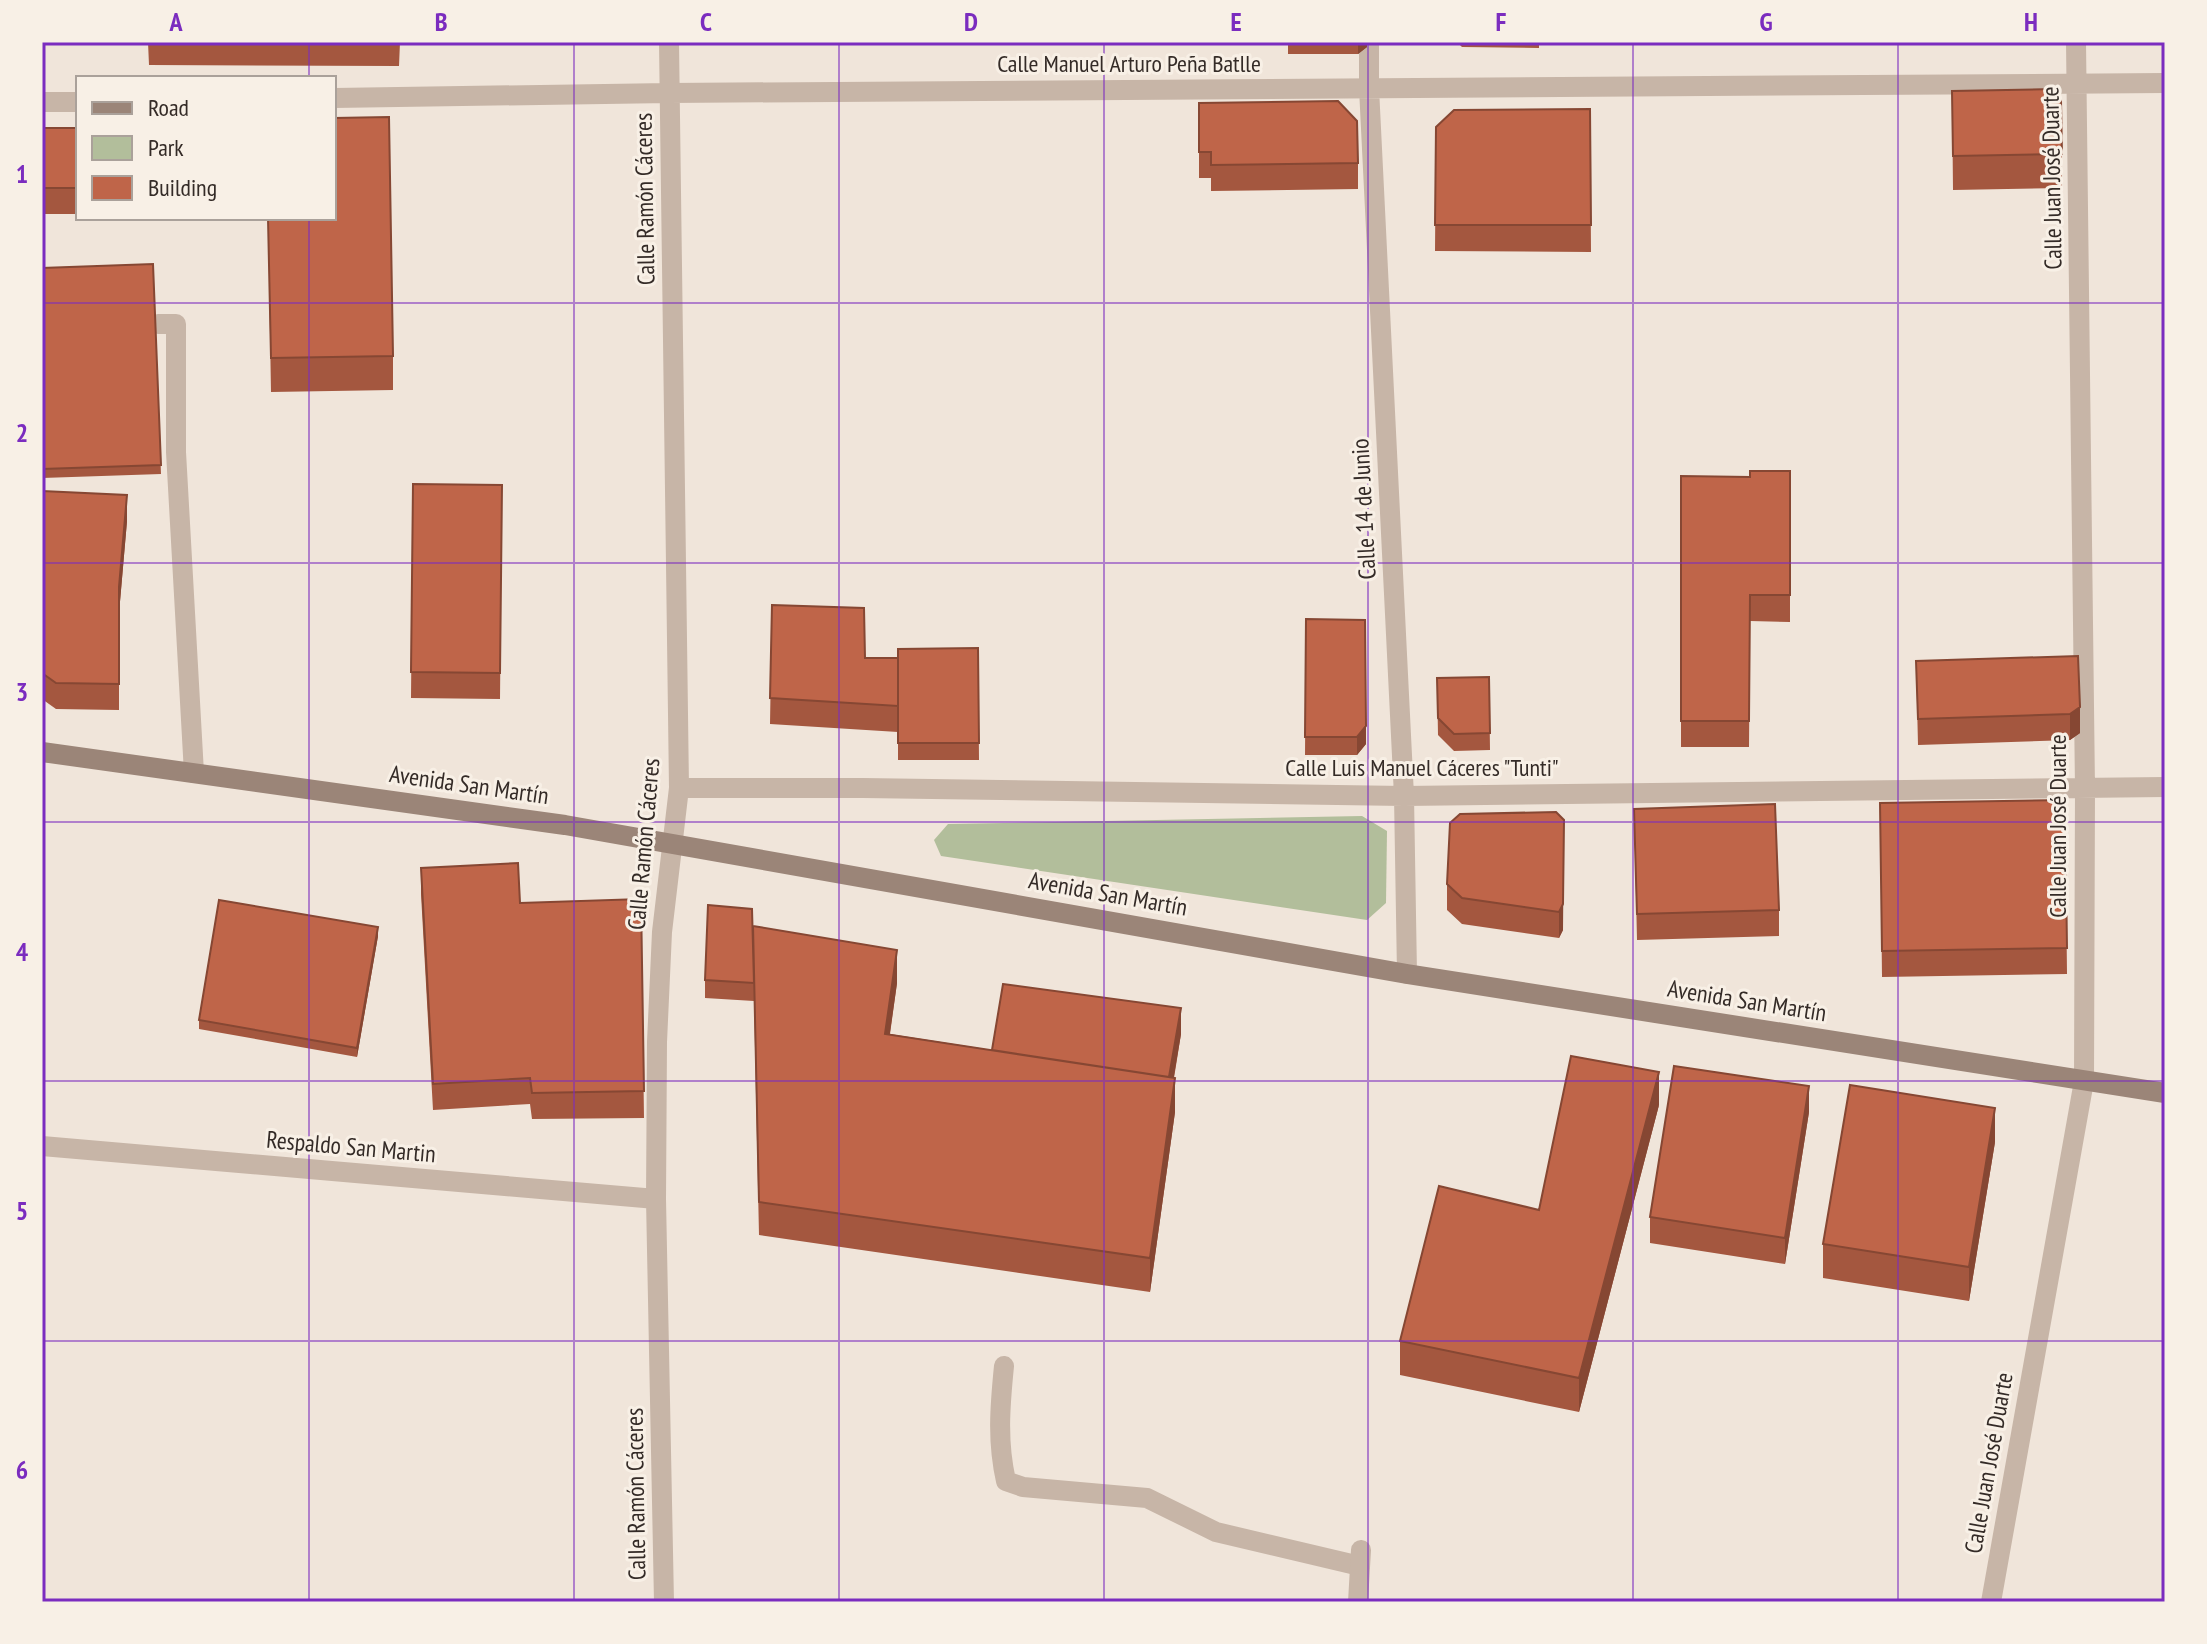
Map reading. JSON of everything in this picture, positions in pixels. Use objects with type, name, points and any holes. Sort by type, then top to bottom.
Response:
[{"type":"main road","name":"Avenida San Martín","points":[[42,752],[458,809],[674,843],[1407,974],[2165,1093]]},
{"type":"street","name":"Calle Ramón Cáceres","points":[[664,1602],[656,1199],[657,1042],[660,963],[679,788],[669,42]]},
{"type":"street","name":"Calle 14 de Junio","points":[[1369,42],[1404,796],[1407,974]]},
{"type":"street","name":"Calle Juan José Duarte","points":[[1991,1602],[2084,1081],[2085,789],[2076,42]]},
{"type":"street","name":"Calle Manuel Arturo Peña Batlle","points":[[336,98],[2165,83]]},
{"type":"street","points":[[42,102],[76,102]]},
{"type":"street","points":[[158,324],[176,324],[172,452],[194,773]]},
{"type":"street","name":"Calle Luis Manuel Cáceres \"Tunti\"","points":[[679,788],[1404,796],[2165,787]]},
{"type":"street","name":"Respaldo San Martin","points":[[42,1146],[656,1199]]},
{"type":"street","points":[[1004,1366],[998,1419],[1000,1456],[1006,1481],[1023,1487],[1147,1498],[1216,1532],[1361,1558],[1358,1602]]},
{"type":"green space","points":[[1362,816],[1387,831],[1386,903],[1367,920],[941,856],[934,840],[948,824]]},
{"type":"building","points":[[2053,89],[2061,101],[2062,154],[1953,156],[1952,91]]},
{"type":"building","points":[[1338,101],[1357,121],[1358,163],[1211,165],[1211,152],[1199,152],[1199,103]]},
{"type":"building","points":[[1590,109],[1591,225],[1435,225],[1436,127],[1454,110]]},
{"type":"building","points":[[389,117],[393,356],[271,358],[268,220],[336,220],[336,118]]},
{"type":"building","points":[[42,128],[76,128],[76,188],[42,188]]},
{"type":"building","points":[[153,264],[161,465],[42,469],[42,268]]},
{"type":"building","points":[[1750,471],[1790,471],[1790,595],[1750,595],[1749,721],[1681,721],[1681,476],[1750,477]]},
{"type":"building","points":[[413,484],[502,485],[500,673],[411,672]]},
{"type":"building","points":[[42,491],[127,495],[119,587],[119,684],[56,683],[42,673]]},
{"type":"building","points":[[772,605],[864,608],[865,658],[898,658],[898,706],[770,698]]},
{"type":"building","points":[[1306,619],[1365,620],[1366,726],[1357,737],[1305,737]]},
{"type":"building","points":[[978,648],[979,743],[898,743],[898,649]]},
{"type":"building","points":[[2078,656],[2080,707],[2070,714],[1918,719],[1916,661]]},
{"type":"building","points":[[1489,677],[1490,733],[1454,734],[1438,718],[1437,678]]},
{"type":"building","points":[[2065,800],[2067,948],[1882,951],[1880,803]]},
{"type":"building","points":[[1775,804],[1779,910],[1637,914],[1634,809]]},
{"type":"building","points":[[1556,812],[1564,820],[1563,904],[1559,912],[1462,898],[1447,884],[1450,823],[1460,814]]},
{"type":"building","points":[[518,863],[520,903],[641,899],[644,1091],[532,1093],[530,1078],[433,1084],[421,868]]},
{"type":"building","points":[[219,900],[378,927],[357,1048],[199,1020]]},
{"type":"building","points":[[708,905],[752,909],[754,983],[705,980]]},
{"type":"building","points":[[753,926],[897,950],[885,1034],[1175,1078],[1150,1258],[759,1202]]},
{"type":"building","points":[[1003,984],[1181,1008],[1169,1077],[992,1050]]},
{"type":"building","points":[[1571,1056],[1659,1072],[1579,1378],[1400,1341],[1439,1186],[1539,1210]]},
{"type":"building","points":[[1674,1066],[1809,1086],[1785,1238],[1650,1217]]},
{"type":"building","points":[[1850,1085],[1995,1108],[1969,1267],[1823,1244]]}]
